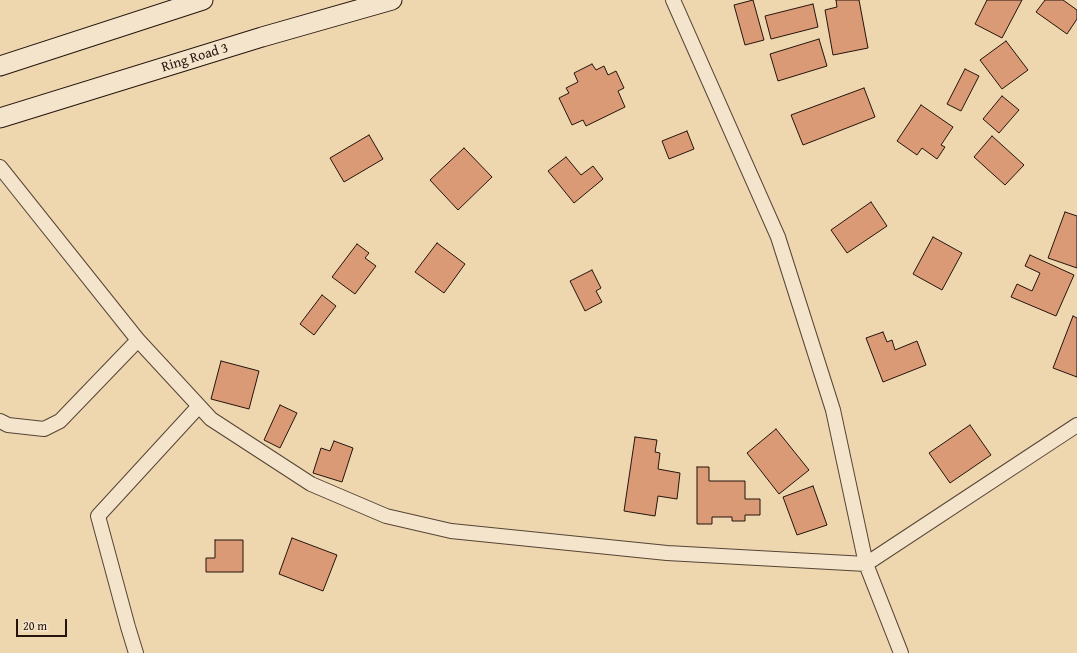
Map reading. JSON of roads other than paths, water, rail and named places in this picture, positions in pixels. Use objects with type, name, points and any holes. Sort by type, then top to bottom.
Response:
[{"type":"main road","points":[[0,66],[203,0]]},
{"type":"main road","name":"Ring Road 3","points":[[0,118],[392,0]]},
{"type":"street","points":[[673,0],[778,237],[833,410],[866,564],[901,653]]},
{"type":"street","points":[[0,167],[138,340],[211,419],[311,484],[386,516],[451,531],[667,553],[866,564],[1077,425]]},
{"type":"street","points":[[0,421],[8,425],[44,429],[60,421],[138,340]]},
{"type":"street","points":[[136,653],[98,516],[199,406]]}]
